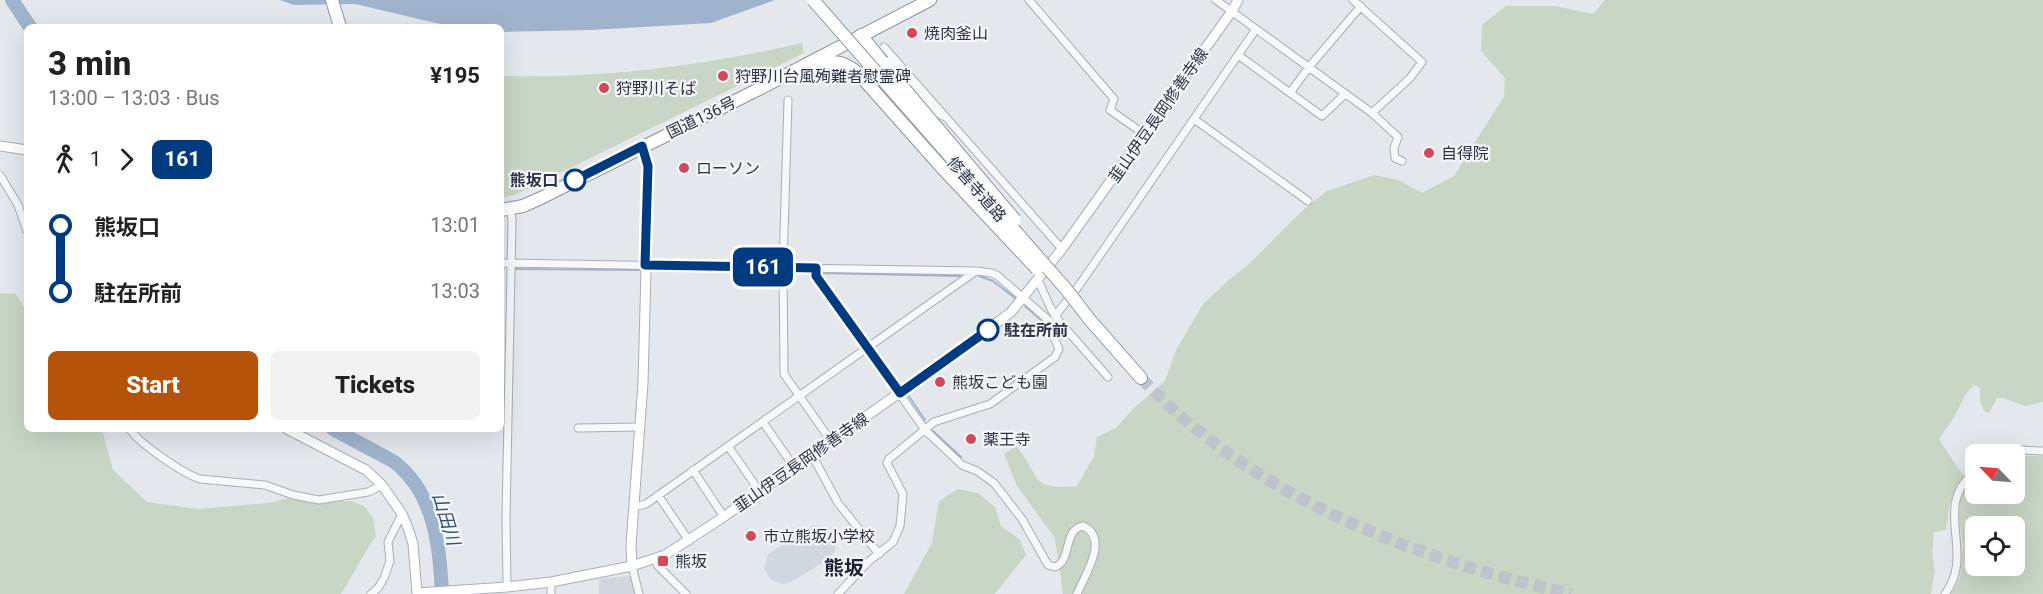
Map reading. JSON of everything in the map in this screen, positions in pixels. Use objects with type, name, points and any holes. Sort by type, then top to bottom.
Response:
[{"type":"highway","points":[[332,0],[339,24]]},
{"type":"highway","name":"修善寺道路","points":[[813,0],[1141,378]]},
{"type":"highway","name":"国道136号","points":[[505,209],[541,198],[930,0]]},
{"type":"highway","points":[[861,35],[1057,272],[1066,289]]},
{"type":"highway","points":[[846,43],[858,73]]},
{"type":"highway","points":[[759,89],[781,84],[827,62],[844,63],[858,73],[944,170],[1056,290],[1090,320]]},
{"type":"main road","name":"韮山伊豆長岡修善寺線","points":[[293,432],[366,470],[382,486],[402,514],[413,544],[419,593],[501,589],[551,582],[655,560],[689,541],[724,517],[1005,317],[1062,249],[1238,0]]},
{"type":"main road","points":[[0,146],[24,150]]},
{"type":"main road","points":[[632,566],[631,545],[641,427],[648,166],[642,146]]},
{"type":"street","points":[[1029,0],[1114,99],[1110,110],[1144,134]]},
{"type":"street","points":[[1216,0],[1372,113],[1398,137],[1393,155],[1395,159],[1402,161]]},
{"type":"street","points":[[1353,0],[1422,62],[1410,78],[1372,113]]},
{"type":"street","points":[[1290,93],[1361,6]]},
{"type":"street","points":[[838,594],[896,537],[903,510],[903,494],[887,463],[889,459],[940,420],[990,404],[1055,357],[1059,349],[1051,331],[1056,321],[1256,29]]},
{"type":"street","points":[[884,47],[1062,249]]},
{"type":"street","points":[[1238,55],[1322,116],[1345,94]]},
{"type":"street","points":[[880,59],[889,61],[932,111],[945,117]]},
{"type":"street","points":[[788,100],[783,268],[784,374],[831,441]]},
{"type":"street","points":[[1194,119],[1308,201]]},
{"type":"street","points":[[0,175],[18,205],[24,222]]},
{"type":"street","points":[[501,589],[506,517],[512,220],[505,209]]},
{"type":"street","points":[[504,263],[992,273],[1056,321],[1108,377]]},
{"type":"street","points":[[816,268],[816,276],[925,430],[963,465],[977,471],[994,483],[1022,519],[1048,565],[1055,567],[1062,564],[1073,531],[1079,526],[1092,531],[1096,548],[1077,594]]},
{"type":"street","points":[[634,507],[646,504],[976,271]]},
{"type":"street","points":[[1038,279],[1056,321]]},
{"type":"street","points":[[763,422],[794,467]]},
{"type":"street","points":[[578,428],[641,427]]},
{"type":"street","points":[[133,432],[154,452],[191,476],[200,479],[265,485],[293,495],[319,500],[368,492],[382,486]]},
{"type":"street","points":[[728,446],[760,492]]},
{"type":"street","points":[[2025,450],[2043,451]]},
{"type":"street","points":[[812,455],[838,503],[879,554]]},
{"type":"street","points":[[693,470],[724,517]]},
{"type":"street","points":[[1945,594],[1951,586],[1958,547],[1953,514],[1955,499],[1959,487],[1965,481]]},
{"type":"street","points":[[658,495],[689,541]]},
{"type":"street","points":[[371,594],[384,578],[390,561],[388,542],[402,514]]},
{"type":"street","points":[[655,560],[658,566],[686,594]]},
{"type":"street","points":[[632,566],[639,594]]},
{"type":"street","points":[[551,582],[551,594]]},
{"type":"shaded area","points":[[813,526],[822,526],[833,533],[836,541],[835,552],[828,559],[791,582],[783,584],[771,580],[764,568],[768,554]]},
{"type":"shaded area","points":[[631,576],[636,594],[599,594],[599,579]]},
{"type":"green space","points":[[1605,0],[2043,0],[2043,402],[2025,406],[1997,398],[1989,413],[1984,411],[1980,402],[1980,388],[1974,385],[1939,439],[1965,476],[1965,504],[2025,504],[2025,456],[2043,456],[2043,594],[1951,594],[1960,578],[1963,546],[1959,518],[1960,499],[1954,497],[1950,503],[1946,530],[1934,532],[1932,553],[1935,571],[1931,594],[1063,594],[1055,538],[1017,486],[1004,454],[1016,446],[1043,483],[1061,487],[1077,486],[1094,456],[1097,437],[1116,428],[1133,409],[1165,381],[1176,350],[1203,304],[1250,263],[1302,211],[1327,191],[1374,175],[1398,180],[1422,193],[1454,176],[1504,96],[1505,78],[1481,51],[1482,25],[1506,6],[1555,6],[1593,14]]},
{"type":"green space","points":[[802,43],[804,53],[515,195],[504,197],[504,76],[615,73],[690,64]]},
{"type":"green space","points":[[0,293],[16,294],[24,308],[24,432],[103,432],[113,470],[147,502],[198,509],[269,503],[289,498],[315,502],[351,501],[364,506],[373,518],[376,536],[341,594],[0,594]]},
{"type":"green space","points":[[958,489],[978,493],[995,507],[1001,526],[1020,540],[1026,555],[995,594],[904,594],[932,543],[939,501]]},
{"type":"water","points":[[280,0],[775,0],[711,23],[591,30],[504,32],[504,24],[440,24],[355,4],[294,5]]},
{"type":"waterway","name":"山田川","points":[[12,0],[28,24]]},
{"type":"waterway","points":[[515,269],[639,270]]},
{"type":"waterway","points":[[653,271],[778,273]]},
{"type":"waterway","points":[[787,273],[812,273]]},
{"type":"waterway","points":[[820,273],[960,276]]},
{"type":"waterway","points":[[820,273],[869,341]]},
{"type":"waterway","points":[[979,276],[993,281],[1015,298]]},
{"type":"waterway","points":[[1025,306],[1048,326]]},
{"type":"waterway","points":[[875,350],[900,385]]},
{"type":"waterway","points":[[908,395],[925,420]]},
{"type":"waterway","points":[[933,431],[961,457]]},
{"type":"waterway","name":"山田川","points":[[339,432],[394,462],[420,492],[428,508],[437,542],[442,594]]},
{"type":"tunnel","points":[[1141,378],[1185,420],[1233,457],[1339,518],[1395,542],[1453,562],[1512,580],[1571,594]]},
{"type":"bus line","name":"161","points":[[575,180],[642,146],[648,166],[645,265],[816,268],[816,276],[900,393],[988,330]]},
{"type":"place","name":"焼肉釜山","points":[[912,33]]},
{"type":"place","name":"狩野川台風殉難者慰霊碑","points":[[723,76]]},
{"type":"place","name":"狩野川そば","points":[[604,88]]},
{"type":"place","name":"自得院","points":[[1429,153]]},
{"type":"place","name":"ローソン","points":[[684,168]]},
{"type":"place","name":"熊坂口","points":[[575,180]]},
{"type":"place","name":"駐在所前","points":[[988,330]]},
{"type":"place","name":"熊坂こども園","points":[[940,382]]},
{"type":"place","name":"薬王寺","points":[[971,439]]},
{"type":"place","name":"市立熊坂小学校","points":[[751,536]]},
{"type":"place","name":"熊坂","points":[[663,561]]},
{"type":"district","name":"熊坂","points":[[844,568]]}]
